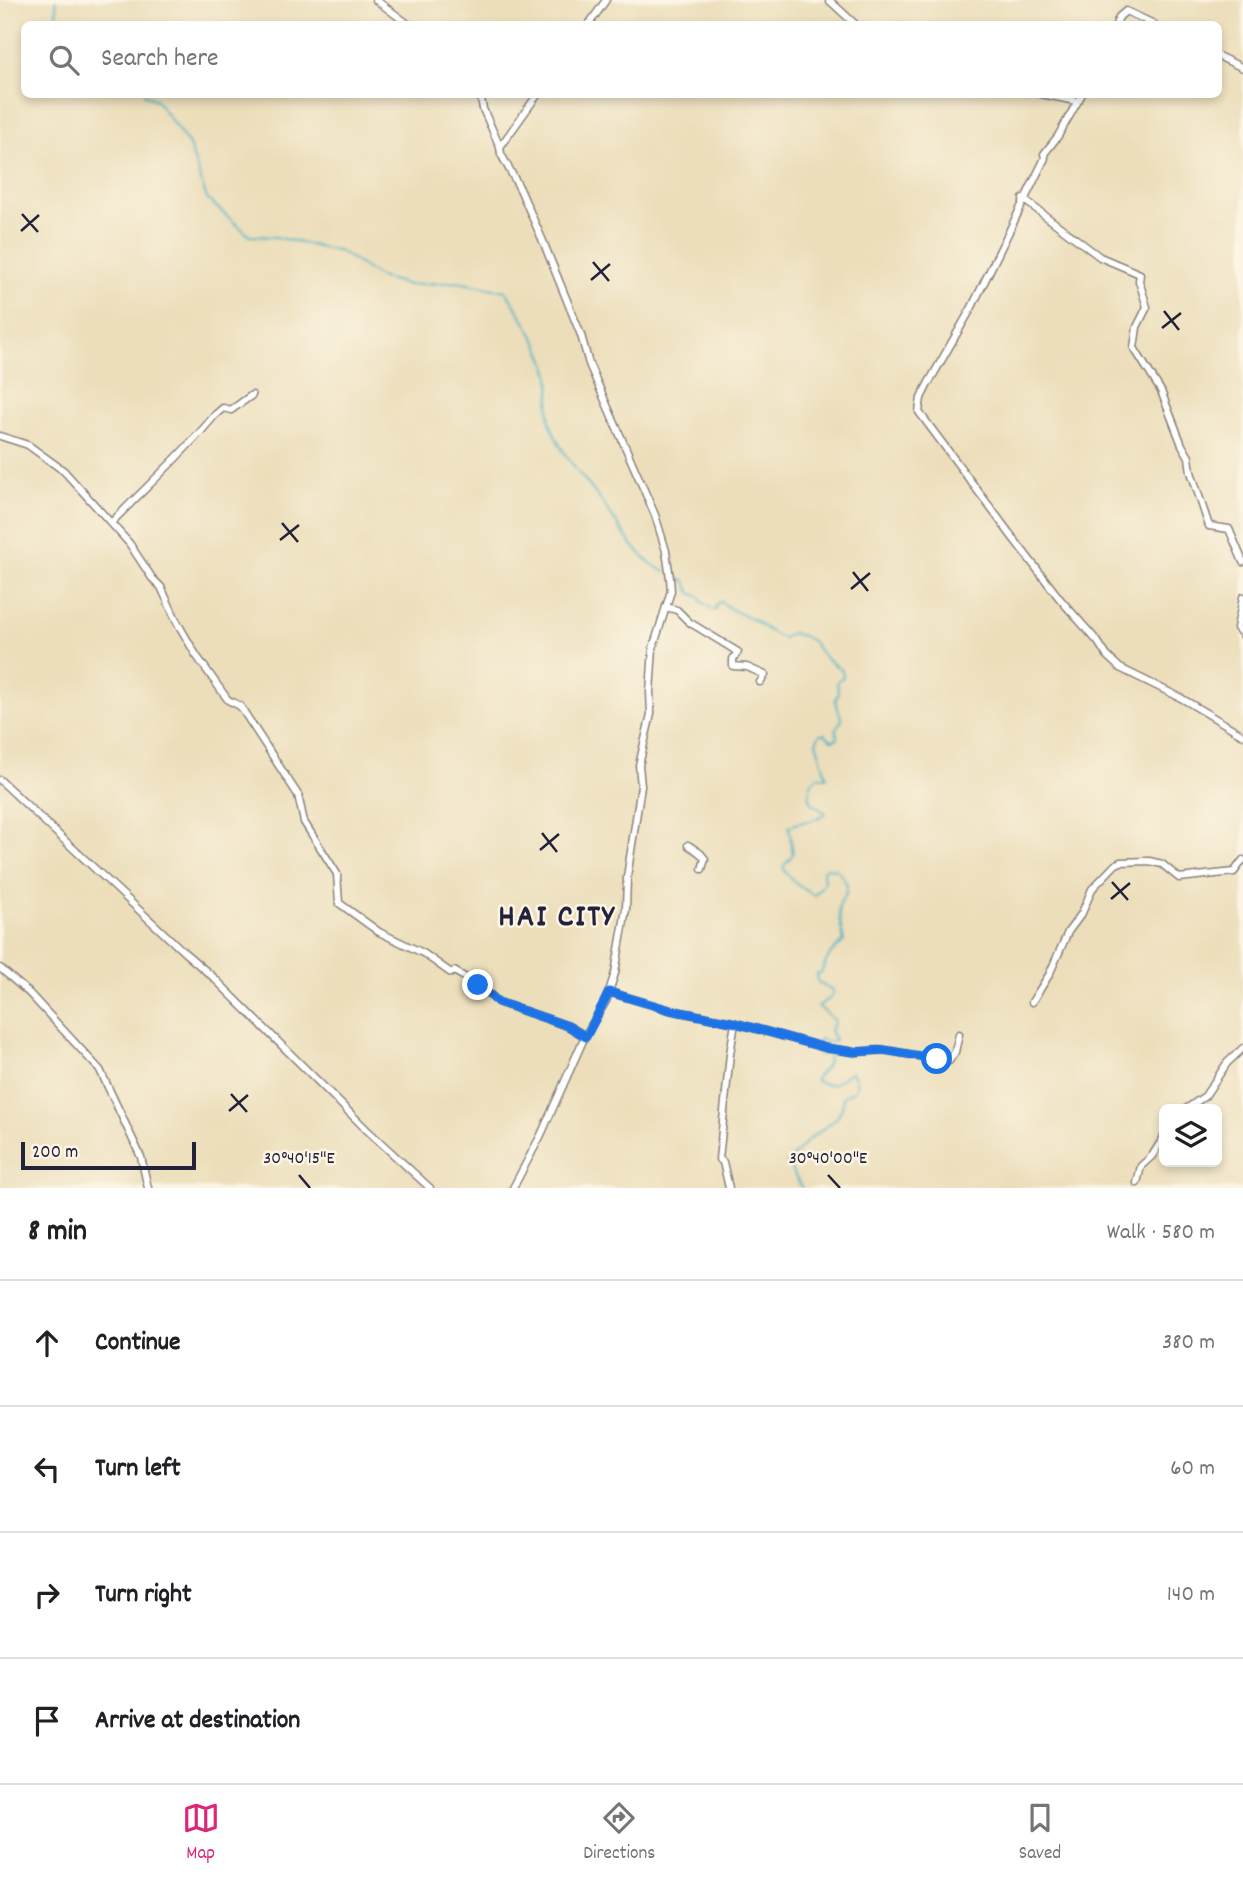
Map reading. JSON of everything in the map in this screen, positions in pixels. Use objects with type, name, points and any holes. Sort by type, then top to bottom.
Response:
[{"type":"street","points":[[376,0],[404,21]]},
{"type":"street","points":[[591,21],[606,0]]},
{"type":"street","points":[[829,0],[852,21]]},
{"type":"street","points":[[1117,21],[1126,11],[1148,21]]},
{"type":"street","points":[[1222,58],[1243,68]]},
{"type":"street","points":[[481,98],[501,154],[542,239],[581,335],[589,364],[655,515],[666,551],[671,591],[653,648],[651,714],[639,765],[640,786],[627,877],[626,909],[615,973],[609,992],[513,1188]]},
{"type":"street","points":[[500,146],[535,98]]},
{"type":"street","points":[[1058,98],[1076,102]]},
{"type":"street","points":[[1079,98],[1058,136],[1044,153],[1045,159],[972,307],[921,398],[919,412],[1013,538],[1107,656],[1120,668],[1181,698],[1243,735]]},
{"type":"street","points":[[1023,200],[1100,257],[1140,274],[1139,281],[1147,307],[1137,327],[1134,348],[1161,391],[1189,457],[1204,517],[1209,526],[1229,529],[1243,562]]},
{"type":"street","points":[[111,523],[165,470],[215,415],[223,408],[231,410],[253,395]]},
{"type":"street","points":[[0,436],[28,445],[64,471],[129,543],[161,587],[196,655],[228,700],[240,706],[298,795],[304,822],[337,874],[339,903],[379,932],[423,953],[451,973],[461,974],[483,988],[498,1002],[568,1026],[586,1037]]},
{"type":"street","points":[[1243,597],[1237,628],[1243,635]]},
{"type":"street","points":[[666,607],[677,610],[707,634],[733,648],[738,652],[733,659],[733,666],[747,667],[765,675],[760,682]]},
{"type":"street","points":[[0,780],[213,977],[367,1130],[430,1188]]},
{"type":"street","points":[[688,845],[705,859],[702,869]]},
{"type":"street","points":[[1032,1002],[1050,973],[1068,932],[1082,913],[1092,889],[1115,864],[1156,862],[1166,866],[1179,878],[1234,873],[1243,860]]},
{"type":"street","points":[[0,968],[29,993],[100,1070],[141,1157],[148,1188]]},
{"type":"street","points":[[609,992],[826,1048],[854,1052],[884,1050],[949,1061],[955,1052],[959,1034]]},
{"type":"street","points":[[729,1188],[723,1162],[719,1159],[730,1054],[736,1023]]},
{"type":"street","points":[[1193,1104],[1205,1096],[1227,1063],[1243,1048]]},
{"type":"street","points":[[1137,1183],[1141,1166],[1159,1145]]},
{"type":"waterway","points":[[56,0],[57,21]]},
{"type":"waterway","points":[[152,98],[189,145],[207,199],[250,236],[276,237],[341,252],[379,277],[409,285],[457,282],[506,291],[545,361],[551,385],[549,419],[560,446],[636,550],[666,572]]},
{"type":"waterway","points":[[672,577],[685,580],[691,593],[700,597],[702,602],[715,611],[716,605],[721,601],[779,637],[784,638],[791,633],[803,636],[812,641],[824,657],[842,670],[843,677],[837,681],[838,694],[835,700],[842,720],[836,729],[837,739],[831,740],[825,734],[820,734],[816,742],[827,778],[818,776],[809,792],[812,803],[826,813],[789,827],[793,854],[783,867],[792,879],[814,896],[824,883],[823,871],[826,868],[836,869],[847,886],[839,908],[844,941],[830,955],[821,973],[816,976],[818,983],[833,990],[832,997],[818,1006],[835,1021],[830,1031],[835,1040],[828,1042],[820,1039],[815,1043]]},
{"type":"waterway","points":[[802,1188],[787,1162],[833,1121],[841,1111],[843,1097],[856,1089],[856,1078],[851,1072],[831,1084],[816,1081],[829,1058],[827,1053],[819,1056],[815,1048]]},
{"type":"district","name":"HAI CITY","points":[[557,919]]},
{"type":"route","points":[[478,985],[498,1002],[552,1019],[586,1037],[609,992],[670,1010],[732,1022],[826,1048],[854,1052],[884,1050],[937,1059]]}]
